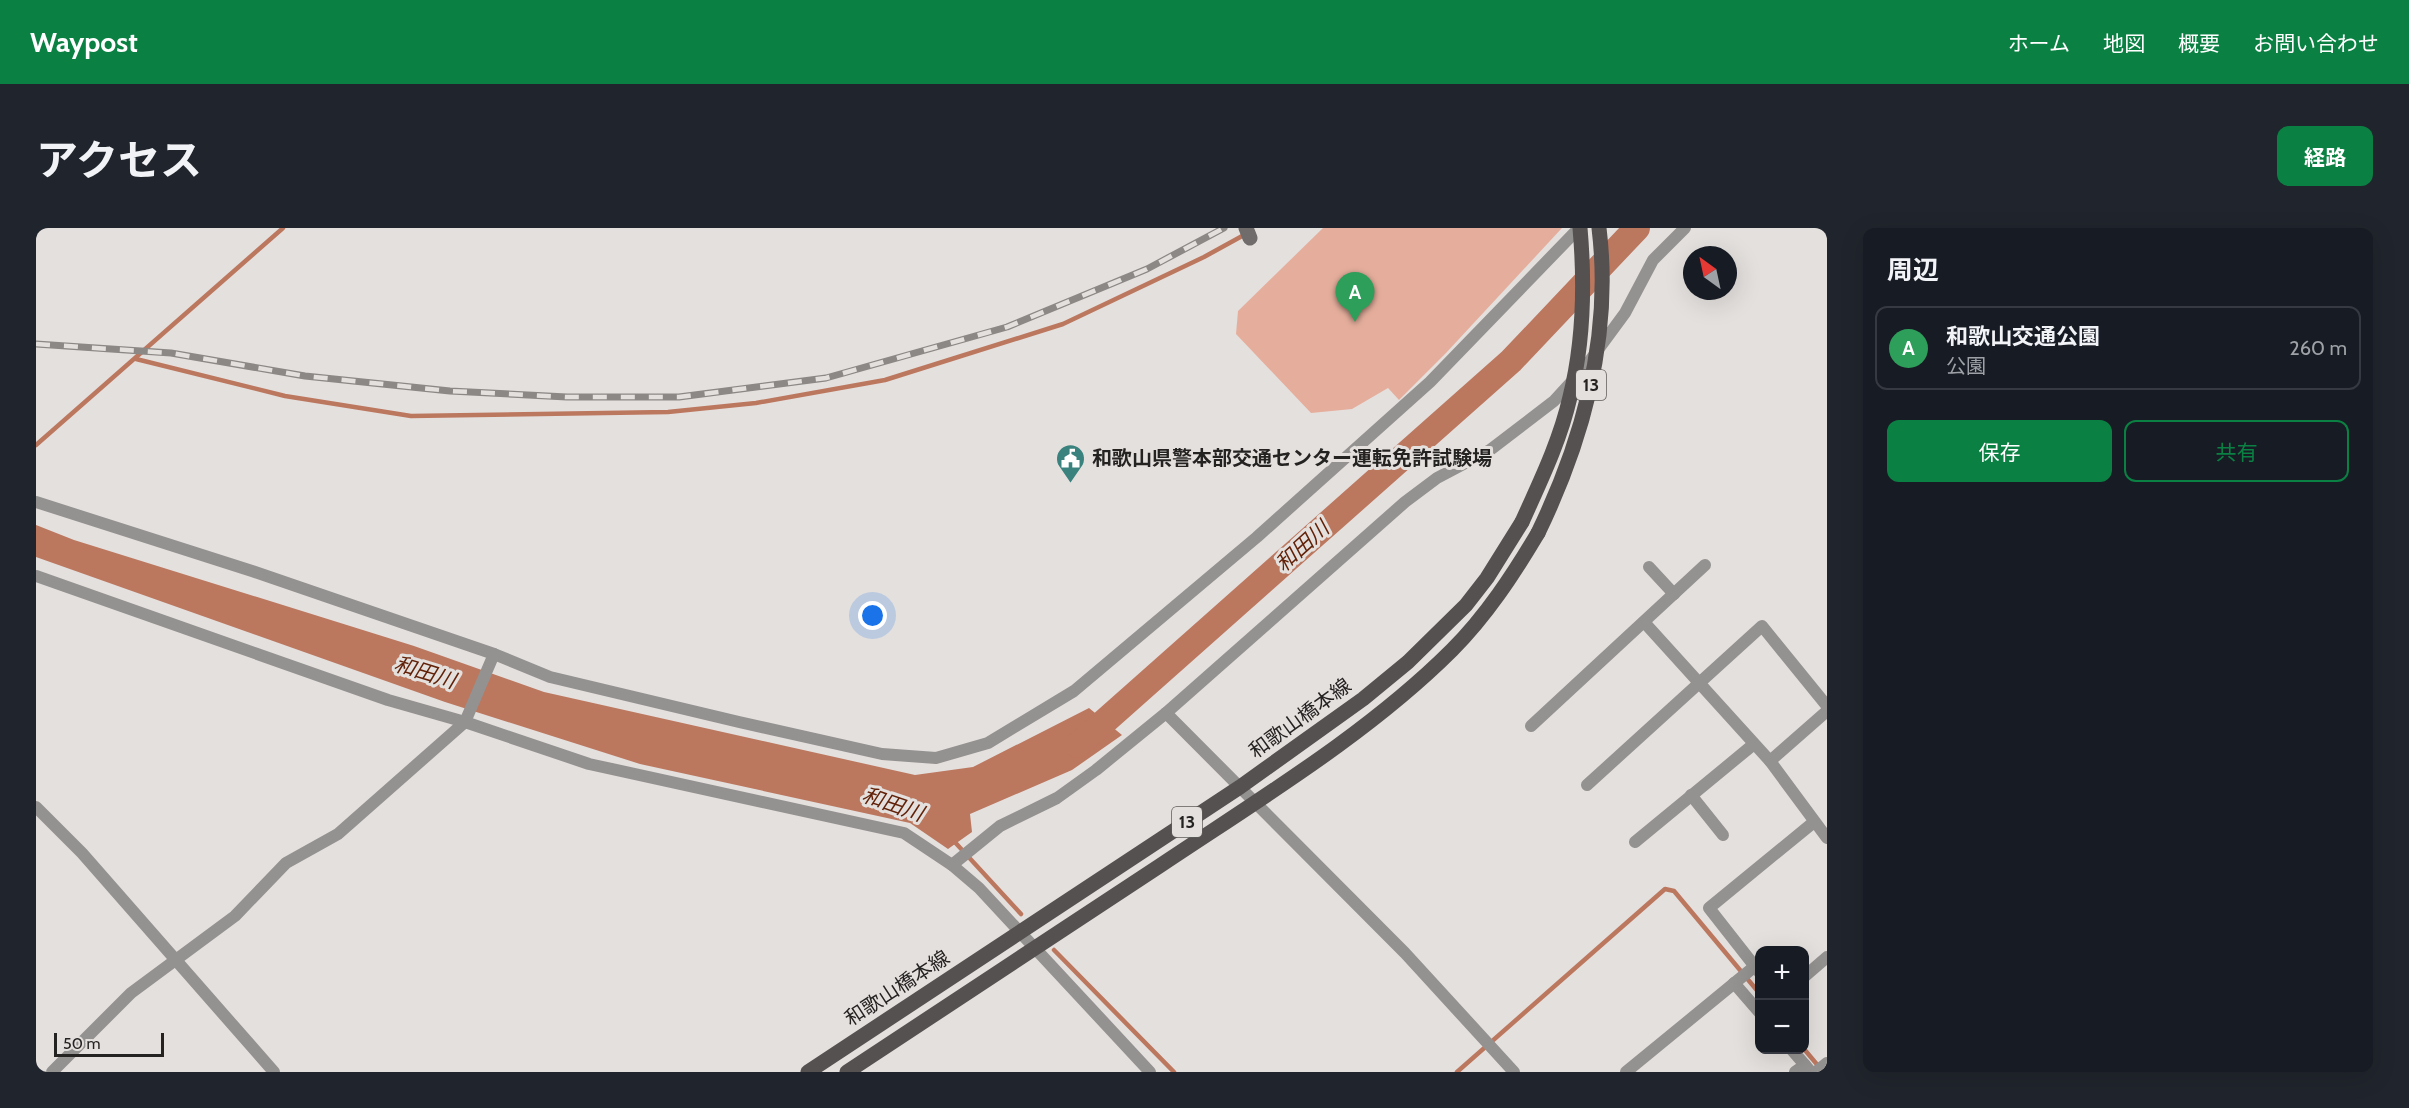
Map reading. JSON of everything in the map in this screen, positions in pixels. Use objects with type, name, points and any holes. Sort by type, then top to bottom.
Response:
[{"type":"main road","name":"和歌山橋本線","points":[[808,1072],[1240,787],[1363,699],[1426,646],[1466,605],[1522,522],[1556,441],[1570,399],[1578,357],[1583,310],[1583,264],[1579,228]]},
{"type":"main road","name":"13","points":[[847,1072],[1255,802],[1393,703],[1467,634],[1494,600],[1538,533],[1570,462],[1585,412],[1594,370],[1601,308],[1599,228]]},
{"type":"street","points":[[36,501],[240,567],[550,676],[882,754],[936,758],[988,743],[1074,691],[1257,537],[1430,382],[1579,228]]},
{"type":"street","points":[[952,865],[1000,826],[1057,798],[1096,770],[1166,713],[1405,502],[1437,478],[1490,450],[1554,401],[1586,366],[1625,314],[1653,261],[1685,228]]},
{"type":"street","points":[[1532,726],[1706,565]]},
{"type":"street","points":[[1649,567],[1674,594]]},
{"type":"street","points":[[36,576],[388,700],[465,722],[590,764],[904,833],[952,865],[979,888],[1150,1072]]},
{"type":"street","points":[[1644,622],[1770,761],[1827,838]]},
{"type":"street","points":[[1587,785],[1762,626],[1827,706]]},
{"type":"street","points":[[52,1072],[131,993],[235,916],[286,863],[338,834],[465,722],[492,656]]},
{"type":"street","points":[[1770,761],[1827,711]]},
{"type":"street","points":[[1166,713],[1405,953],[1514,1072]]},
{"type":"street","points":[[1635,842],[1754,744]]},
{"type":"street","points":[[1691,795],[1723,835]]},
{"type":"street","points":[[36,807],[82,853],[274,1072]]},
{"type":"street","points":[[1755,967],[1709,908],[1814,822]]},
{"type":"street","points":[[1809,973],[1827,957]]},
{"type":"street","points":[[1626,1072],[1734,984],[1755,971]]},
{"type":"street","points":[[1734,984],[1755,1007]]},
{"type":"street","points":[[1794,1054],[1804,1070]]},
{"type":"street","points":[[1816,1072],[1827,1063]]},
{"type":"shaded area","points":[[1323,228],[1562,228],[1399,400],[1388,388],[1352,409],[1311,413],[1236,334],[1238,311]]},
{"type":"water","points":[[36,525],[74,540],[414,646],[544,692],[915,775],[973,767],[1089,708],[1122,735],[1072,770],[970,814],[972,832],[948,849],[910,823],[640,764],[445,702],[36,557]]},
{"type":"waterway","points":[[36,445],[283,228]]},
{"type":"waterway","name":"和田川","points":[[1078,745],[1511,361],[1637,228]]},
{"type":"waterway","points":[[136,359],[285,396],[411,416],[668,412],[756,403],[885,380],[1063,324],[1204,257],[1244,235]]},
{"type":"waterway","points":[[952,839],[1021,914]]},
{"type":"waterway","points":[[1457,1072],[1665,889],[1674,891],[1755,988]]},
{"type":"waterway","points":[[1054,950],[1174,1072]]},
{"type":"waterway","points":[[1808,1054],[1820,1068]]},
{"type":"railway","points":[[36,344],[171,353],[305,376],[450,391],[567,397],[679,397],[826,378],[1007,327],[1147,269],[1224,228]]},
{"type":"place","name":"和歌山交通公園","points":[[1355,322]]},
{"type":"place","name":"和歌山県警本部交通センター運転免許試験場","points":[[1071,484]]}]
